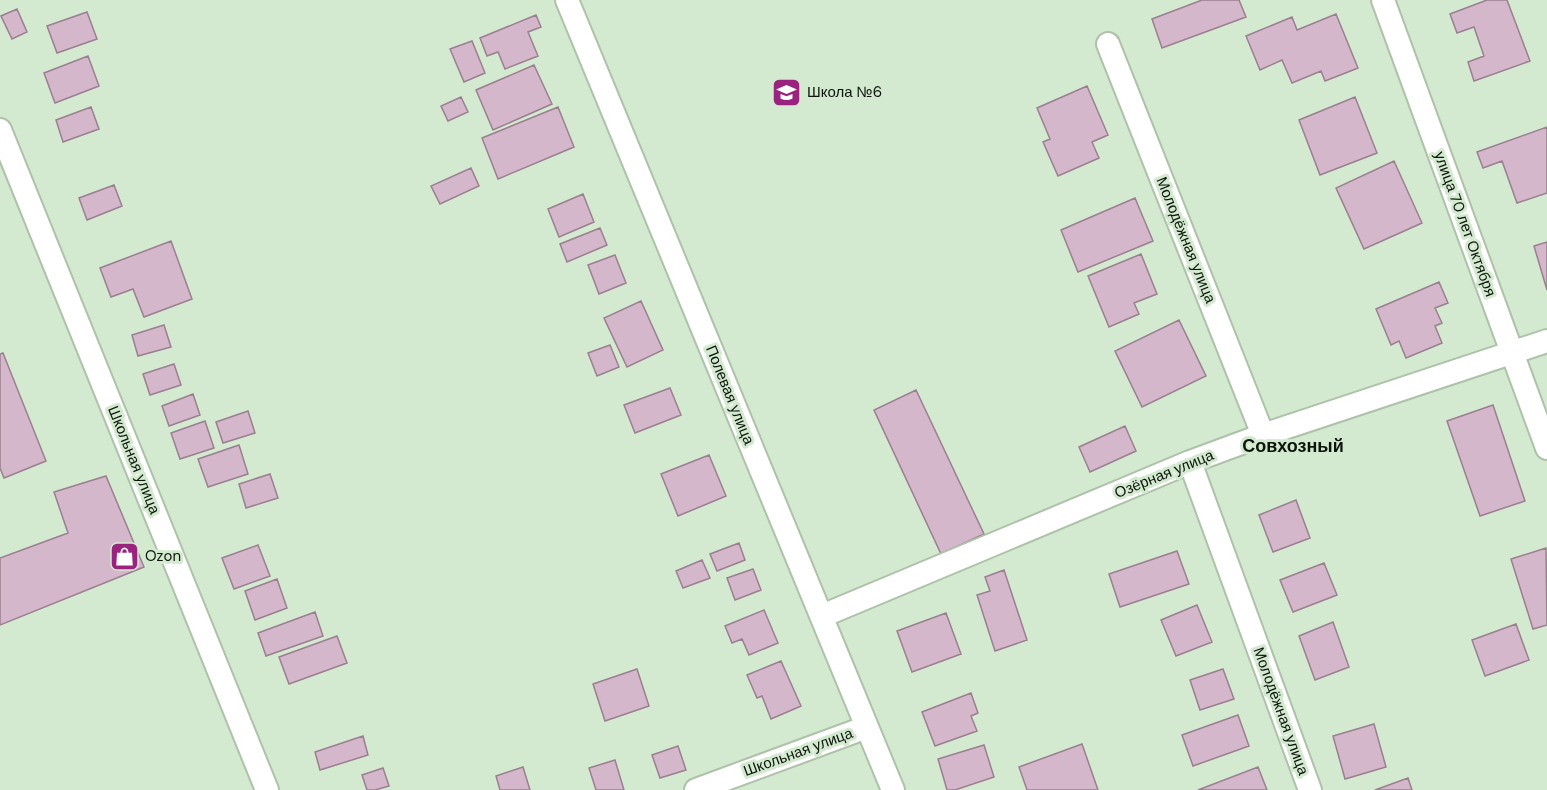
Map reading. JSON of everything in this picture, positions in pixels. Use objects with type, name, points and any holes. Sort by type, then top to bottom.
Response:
[{"type":"street","name":"Полевая улица","points":[[567,0],[893,790]]},
{"type":"street","name":"улица 70 лет Октября","points":[[1383,0],[1547,448]]},
{"type":"street","name":"Молодёжная улица","points":[[1108,44],[1263,435]]},
{"type":"street","name":"Школьная улица","points":[[0,130],[267,790]]},
{"type":"street","name":"Озёрная улица","points":[[822,616],[1190,462],[1263,435],[1547,341]]},
{"type":"street","name":"Молодёжная улица","points":[[1190,462],[1310,790]]},
{"type":"street","name":"Школьная улица","points":[[696,790],[867,727]]},
{"type":"building","points":[[1202,0],[1239,0],[1246,17],[1162,48],[1152,19]]},
{"type":"building","points":[[1487,0],[1507,0],[1530,61],[1474,81],[1468,62],[1484,56],[1474,27],[1457,33],[1450,14]]},
{"type":"building","points":[[17,9],[27,32],[12,39],[1,16]]},
{"type":"building","points":[[87,12],[97,39],[57,53],[47,26]]},
{"type":"building","points":[[1336,14],[1358,68],[1325,81],[1321,71],[1292,83],[1282,60],[1260,70],[1246,36],[1292,17],[1297,30]]},
{"type":"building","points":[[536,15],[541,27],[528,32],[538,56],[505,69],[498,52],[487,56],[480,38]]},
{"type":"building","points":[[472,41],[485,73],[464,82],[450,49]]},
{"type":"building","points":[[88,56],[99,86],[55,103],[44,73]]},
{"type":"building","points":[[534,65],[552,104],[493,130],[476,90]]},
{"type":"building","points":[[1087,86],[1108,135],[1092,142],[1099,158],[1058,176],[1043,142],[1050,139],[1037,108]]},
{"type":"building","points":[[461,97],[468,112],[448,121],[441,106]]},
{"type":"building","points":[[1355,97],[1377,153],[1320,175],[1299,120]]},
{"type":"building","points":[[91,107],[99,129],[63,142],[56,120]]},
{"type":"building","points":[[558,107],[574,147],[498,179],[482,138]]},
{"type":"building","points":[[1547,127],[1547,193],[1517,203],[1502,161],[1483,168],[1477,152]]},
{"type":"building","points":[[1394,161],[1422,223],[1364,249],[1336,188]]},
{"type":"building","points":[[471,168],[479,186],[440,204],[431,186]]},
{"type":"building","points":[[114,185],[122,206],[87,220],[79,198]]},
{"type":"building","points":[[583,194],[594,222],[559,237],[548,209]]},
{"type":"building","points":[[1135,198],[1153,241],[1078,272],[1061,230]]},
{"type":"building","points":[[600,228],[607,245],[567,262],[560,244]]},
{"type":"building","points":[[171,241],[192,299],[144,317],[133,289],[111,297],[100,268]]},
{"type":"building","points":[[1547,242],[1547,290],[1534,246]]},
{"type":"building","points":[[1141,254],[1157,294],[1134,303],[1139,314],[1109,327],[1088,276]]},
{"type":"building","points":[[615,255],[626,283],[599,294],[588,265]]},
{"type":"building","points":[[1439,282],[1448,303],[1435,308],[1442,323],[1435,326],[1442,343],[1406,358],[1399,341],[1391,345],[1376,309]]},
{"type":"building","points":[[641,301],[663,350],[627,367],[604,318]]},
{"type":"building","points":[[1179,320],[1206,376],[1142,407],[1115,351]]},
{"type":"building","points":[[164,325],[171,347],[138,356],[132,335]]},
{"type":"building","points":[[610,345],[619,367],[597,376],[588,353]]},
{"type":"building","points":[[3,353],[46,461],[4,478],[0,468],[0,354]]},
{"type":"building","points":[[174,364],[181,385],[150,395],[143,374]]},
{"type":"building","points":[[670,388],[681,415],[635,433],[624,405]]},
{"type":"building","points":[[916,390],[984,534],[941,554],[874,410]]},
{"type":"building","points":[[193,394],[200,415],[169,426],[162,406]]},
{"type":"building","points":[[1493,405],[1525,501],[1480,516],[1447,421]]},
{"type":"building","points":[[248,411],[255,433],[223,443],[216,422]]},
{"type":"building","points":[[205,421],[214,448],[180,459],[171,433]]},
{"type":"building","points":[[1125,426],[1136,451],[1090,472],[1079,447]]},
{"type":"building","points":[[239,445],[248,474],[208,487],[198,459]]},
{"type":"building","points":[[709,455],[726,496],[678,516],[661,474]]},
{"type":"building","points":[[270,474],[278,498],[246,508],[239,484]]},
{"type":"building","points":[[106,476],[144,567],[0,625],[0,558],[68,533],[54,492]]},
{"type":"building","points":[[1296,500],[1310,538],[1273,552],[1259,515]]},
{"type":"building","points":[[739,543],[745,560],[717,571],[710,554]]},
{"type":"building","points":[[258,545],[270,576],[234,589],[222,558]]},
{"type":"building","points":[[1546,548],[1547,625],[1533,629],[1511,559]]},
{"type":"building","points":[[1177,551],[1189,584],[1120,607],[1109,574]]},
{"type":"building","points":[[702,560],[710,578],[683,588],[676,571]]},
{"type":"building","points":[[1324,563],[1337,595],[1293,612],[1280,580]]},
{"type":"building","points":[[753,569],[761,590],[735,600],[727,578]]},
{"type":"building","points":[[1004,570],[1027,640],[995,651],[977,595],[990,591],[985,577]]},
{"type":"building","points":[[277,579],[287,608],[255,620],[245,591]]},
{"type":"building","points":[[1197,605],[1212,642],[1176,656],[1161,620]]},
{"type":"building","points":[[764,610],[778,643],[749,655],[742,639],[732,643],[725,626]]},
{"type":"building","points":[[315,612],[323,636],[266,656],[258,633]]},
{"type":"building","points":[[946,613],[961,654],[912,672],[897,631]]},
{"type":"building","points":[[1333,622],[1349,667],[1315,680],[1299,636]]},
{"type":"building","points":[[1516,624],[1529,660],[1485,676],[1472,640]]},
{"type":"building","points":[[337,636],[347,663],[289,684],[279,657]]},
{"type":"building","points":[[781,661],[801,706],[771,719],[762,696],[757,698],[747,675]]},
{"type":"building","points":[[637,669],[649,706],[605,721],[593,684]]},
{"type":"building","points":[[1223,669],[1234,699],[1200,710],[1190,680]]},
{"type":"building","points":[[971,693],[978,713],[971,716],[977,731],[935,746],[922,712]]},
{"type":"building","points":[[1238,715],[1249,746],[1193,766],[1182,735]]},
{"type":"building","points":[[1374,724],[1386,767],[1345,779],[1333,736]]},
{"type":"building","points":[[363,736],[368,755],[320,770],[315,752]]},
{"type":"building","points":[[1082,744],[1098,790],[1027,790],[1019,767]]},
{"type":"building","points":[[984,745],[994,777],[955,790],[947,790],[938,759]]},
{"type":"building","points":[[678,746],[686,770],[660,778],[652,755]]},
{"type":"building","points":[[615,760],[624,790],[596,790],[589,768]]},
{"type":"building","points":[[523,767],[530,790],[500,790],[496,776]]},
{"type":"building","points":[[1258,767],[1267,790],[1198,790]]},
{"type":"building","points":[[383,768],[389,786],[367,790],[362,775]]},
{"type":"building","points":[[1408,778],[1412,790],[1375,790]]},
{"type":"place","name":"Школа №6","points":[[786,92]]},
{"type":"place","name":"Ozon","points":[[124,556]]},
{"type":"district","name":"Совхозный","points":[[1293,446]]}]
